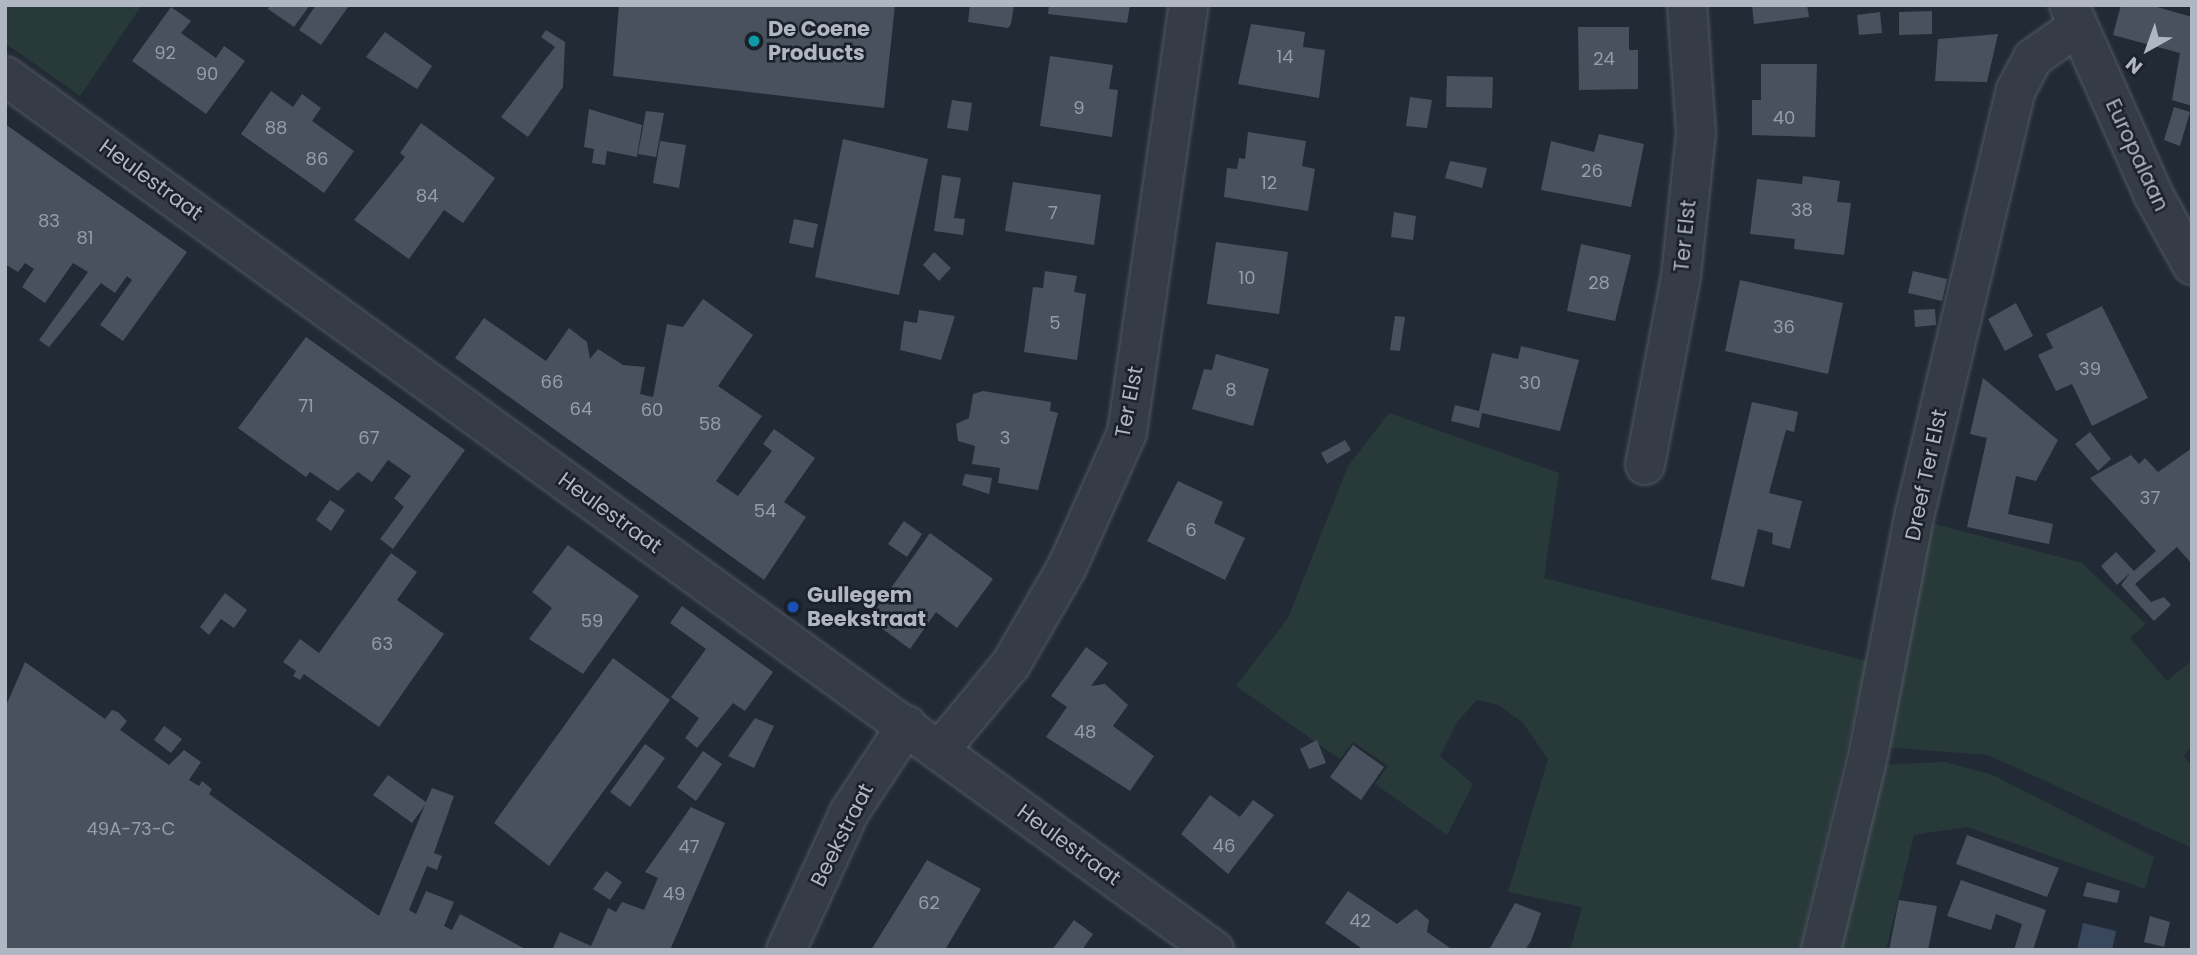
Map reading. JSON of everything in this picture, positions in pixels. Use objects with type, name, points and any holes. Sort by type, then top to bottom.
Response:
[{"type":"street","name":"Ter Elst","points":[[939,751],[1011,664],[1067,566],[1126,433],[1189,5]]},
{"type":"street","name":"Ter Elst","points":[[1645,465],[1681,276],[1696,134],[1686,5]]},
{"type":"street","name":"Europalaan","points":[[2074,15],[2153,194],[2192,265]]},
{"type":"street","name":"Dreef Ter Elst","points":[[1821,950],[1868,756],[1915,513],[2015,90],[2033,58],[2074,15]]},
{"type":"street","name":"Heulestraat","points":[[5,76],[907,725],[1214,950]]},
{"type":"street","name":"Beekstraat","points":[[786,950],[850,811],[907,725]]},
{"type":"shaded area","points":[[5,5],[142,5],[80,96],[5,43]]},
{"type":"shaded area","points":[[1389,413],[1559,473],[1544,578],[1867,661],[1800,950],[1570,950],[1582,907],[1508,892],[1548,759],[1523,723],[1499,705],[1477,700],[1458,721],[1440,756],[1473,784],[1447,835],[1375,784],[1388,766],[1353,742],[1340,759],[1236,686],[1288,618],[1348,466]]},
{"type":"shaded area","points":[[1931,523],[2082,563],[2146,624],[2130,638],[2167,681],[2192,660],[2192,747],[2183,756],[2192,765],[2192,848],[1988,755],[1883,747]]},
{"type":"shaded area","points":[[1944,762],[1991,774],[2154,857],[2145,889],[1967,827],[1914,835],[1886,950],[1834,950],[1878,765]]},
{"type":"water","points":[[2083,923],[2116,931],[2112,950],[2077,950]]},
{"type":"building","points":[[270,5],[310,5],[294,27],[268,9]]},
{"type":"building","points":[[316,5],[348,7],[321,45],[299,30]]},
{"type":"building","name":"De Coene Products","points":[[619,5],[895,5],[884,108],[613,76]]},
{"type":"building","points":[[970,5],[1014,5],[1011,24],[1008,28],[968,22]]},
{"type":"building","points":[[1049,5],[1130,5],[1127,23],[1048,14]]},
{"type":"building","points":[[1752,5],[1807,5],[1809,17],[1754,24]]},
{"type":"building","points":[[2121,5],[2150,5],[2192,17],[2192,106],[2172,100],[2180,53],[2113,35]]},
{"type":"building","points":[[171,7],[191,21],[181,33],[216,58],[224,46],[245,61],[206,114],[132,61]]},
{"type":"building","points":[[1932,11],[1932,34],[1899,35],[1899,12]]},
{"type":"building","points":[[1880,12],[1882,33],[1859,35],[1857,15]]},
{"type":"building","points":[[1251,24],[1305,32],[1303,47],[1325,50],[1319,98],[1238,84]]},
{"type":"building","points":[[1578,27],[1629,27],[1629,50],[1638,50],[1638,89],[1579,90]]},
{"type":"building","points":[[546,30],[565,42],[563,87],[528,137],[501,117],[555,47],[541,37]]},
{"type":"building","points":[[385,32],[432,66],[417,89],[366,57]]},
{"type":"building","points":[[1998,34],[1987,82],[1935,81],[1938,39]]},
{"type":"building","points":[[1050,56],[1113,65],[1109,89],[1118,90],[1112,137],[1040,126]]},
{"type":"building","points":[[1761,64],[1817,64],[1815,137],[1752,135],[1752,100],[1761,100]]},
{"type":"building","points":[[1447,76],[1493,77],[1492,108],[1446,107]]},
{"type":"building","points":[[271,91],[293,107],[302,94],[321,108],[312,121],[354,151],[324,193],[241,134]]},
{"type":"building","points":[[1410,97],[1432,100],[1427,128],[1406,126]]},
{"type":"building","points":[[952,100],[972,103],[968,131],[947,128]]},
{"type":"building","points":[[2174,107],[2190,112],[2180,146],[2164,140]]},
{"type":"building","points":[[589,109],[642,125],[637,157],[607,151],[605,165],[592,163],[594,149],[584,147]]},
{"type":"building","points":[[646,111],[664,113],[656,157],[638,154]]},
{"type":"building","points":[[421,123],[495,178],[463,223],[444,210],[409,259],[354,220],[405,157],[400,153]]},
{"type":"building","points":[[5,124],[187,252],[123,341],[100,325],[132,280],[127,276],[115,293],[101,283],[49,347],[39,340],[88,272],[73,263],[45,303],[22,287],[34,269],[25,263],[18,272],[5,264]]},
{"type":"building","points":[[1248,132],[1306,141],[1302,166],[1315,169],[1308,211],[1224,197],[1227,168],[1237,169],[1239,158],[1245,159]]},
{"type":"building","points":[[1599,134],[1644,144],[1631,207],[1541,190],[1551,141],[1594,152]]},
{"type":"building","points":[[843,139],[928,159],[899,295],[815,277]]},
{"type":"building","points":[[660,141],[686,145],[679,188],[653,183]]},
{"type":"building","points":[[1450,161],[1487,168],[1482,188],[1445,178]]},
{"type":"building","points":[[942,175],[961,178],[954,218],[965,219],[963,235],[934,231]]},
{"type":"building","points":[[1803,176],[1840,181],[1837,202],[1851,203],[1844,255],[1794,249],[1795,239],[1750,234],[1757,179],[1802,184]]},
{"type":"building","points":[[1013,182],[1101,195],[1094,245],[1005,231]]},
{"type":"building","points":[[1394,212],[1416,216],[1413,240],[1391,237]]},
{"type":"building","points":[[794,219],[818,224],[813,248],[789,243]]},
{"type":"building","points":[[1216,242],[1288,252],[1279,314],[1207,304]]},
{"type":"building","points":[[1581,244],[1631,255],[1615,321],[1567,311]]},
{"type":"building","points":[[934,252],[951,268],[939,281],[923,265]]},
{"type":"building","points":[[1045,271],[1077,276],[1074,292],[1086,294],[1077,360],[1024,352],[1033,287],[1043,288]]},
{"type":"building","points":[[1913,271],[1947,279],[1942,301],[1908,293]]},
{"type":"building","points":[[1740,280],[1843,303],[1828,374],[1725,351]]},
{"type":"building","points":[[703,299],[753,335],[718,386],[762,416],[716,481],[738,496],[772,451],[763,444],[774,429],[815,458],[784,502],[806,517],[764,580],[455,358],[484,318],[546,361],[569,328],[587,342],[590,359],[598,349],[623,365],[645,367],[640,394],[653,397],[667,324],[683,327]]},
{"type":"building","points":[[2016,303],[2033,336],[2005,351],[1988,319]]},
{"type":"building","points":[[2102,306],[2148,398],[2092,426],[2072,384],[2056,391],[2038,355],[2053,348],[2046,334]]},
{"type":"building","points":[[1935,309],[1936,325],[1915,327],[1914,310]]},
{"type":"building","points":[[919,310],[955,316],[941,360],[900,350],[904,321],[917,323]]},
{"type":"building","points":[[1395,316],[1405,317],[1400,351],[1390,350]]},
{"type":"building","points":[[306,337],[465,450],[393,549],[380,539],[404,507],[394,498],[411,476],[388,460],[372,482],[358,472],[338,491],[310,472],[306,477],[238,428]]},
{"type":"building","points":[[1521,346],[1579,360],[1560,431],[1482,413],[1479,428],[1451,421],[1455,405],[1479,411],[1492,353],[1518,359]]},
{"type":"building","points":[[1216,354],[1269,369],[1253,426],[1192,409],[1204,369],[1212,370]]},
{"type":"building","points":[[1983,378],[2058,440],[2036,481],[2016,476],[2008,514],[2053,524],[2049,544],[1967,527],[1987,438],[1970,434]]},
{"type":"building","points":[[983,391],[1051,402],[1050,411],[1058,413],[1038,490],[998,483],[1000,468],[972,464],[975,446],[958,441],[956,424],[969,418],[973,394]]},
{"type":"building","points":[[1752,402],[1798,412],[1794,432],[1786,430],[1769,493],[1802,501],[1790,549],[1772,544],[1773,533],[1758,529],[1744,587],[1711,579]]},
{"type":"building","points":[[2090,432],[2111,459],[2098,471],[2075,444]]},
{"type":"building","points":[[1345,440],[1351,450],[1327,464],[1321,453]]},
{"type":"building","points":[[2192,448],[2192,564],[2177,547],[2135,584],[2151,602],[2164,597],[2171,605],[2154,621],[2121,585],[2130,573],[2117,585],[2101,566],[2116,552],[2134,571],[2156,551],[2090,478],[2131,455],[2139,464],[2145,458],[2158,472]]},
{"type":"building","points":[[965,474],[992,478],[989,494],[962,485]]},
{"type":"building","points":[[1178,481],[1223,502],[1214,523],[1245,538],[1225,580],[1147,541]]},
{"type":"building","points":[[330,500],[345,510],[331,531],[316,520]]},
{"type":"building","points":[[904,521],[922,534],[907,557],[888,544]]},
{"type":"building","points":[[930,533],[993,579],[957,628],[936,612],[910,649],[869,619]]},
{"type":"building","points":[[568,545],[639,596],[583,674],[529,639],[552,608],[532,592]]},
{"type":"building","points":[[391,553],[417,572],[397,600],[444,634],[379,727],[304,674],[300,680],[293,676],[296,671],[283,662],[300,639],[319,653]]},
{"type":"building","points":[[225,593],[247,610],[234,628],[221,619],[209,635],[200,627]]},
{"type":"building","points":[[682,606],[773,672],[745,711],[733,703],[697,748],[685,738],[699,718],[671,697],[706,649],[670,623]]},
{"type":"building","points":[[1086,647],[1108,663],[1091,686],[1105,684],[1128,705],[1113,726],[1154,756],[1130,791],[1046,737],[1067,707],[1051,696]]},
{"type":"building","points":[[613,658],[670,700],[549,866],[494,823]]},
{"type":"building","points":[[25,662],[105,719],[112,710],[118,712],[127,721],[120,730],[169,765],[184,750],[201,762],[189,780],[199,786],[202,781],[212,789],[209,794],[379,916],[425,805],[412,823],[373,795],[388,775],[426,802],[432,788],[454,796],[434,853],[442,856],[437,870],[427,866],[409,910],[416,914],[426,891],[454,902],[444,926],[452,930],[460,914],[527,950],[5,950],[5,708]]},
{"type":"building","points":[[755,718],[774,726],[754,768],[728,756]]},
{"type":"building","points":[[164,726],[182,739],[171,753],[154,740]]},
{"type":"building","points":[[1317,740],[1326,763],[1309,769],[1300,749]]},
{"type":"building","points":[[645,744],[665,758],[630,807],[610,792]]},
{"type":"building","points":[[1353,745],[1384,767],[1361,800],[1330,777]]},
{"type":"building","points":[[703,751],[722,764],[696,801],[677,787]]},
{"type":"building","points":[[1210,795],[1240,817],[1253,800],[1274,815],[1228,874],[1181,834]]},
{"type":"building","points":[[691,807],[725,823],[670,950],[552,950],[560,932],[591,946],[608,908],[616,912],[622,902],[644,910],[658,878],[645,872]]},
{"type":"building","points":[[1967,835],[2059,868],[2047,897],[1956,864]]},
{"type":"building","points":[[927,860],[981,889],[945,950],[871,950]]},
{"type":"building","points":[[606,871],[622,882],[610,900],[593,889]]},
{"type":"building","points":[[1961,880],[2046,910],[2033,950],[2014,950],[2022,924],[1996,914],[1991,930],[1947,916]]},
{"type":"building","points":[[2087,882],[2120,891],[2117,903],[2083,896]]},
{"type":"building","points":[[1348,891],[1397,924],[1416,909],[1429,920],[1427,932],[1453,950],[1364,950],[1325,923]]},
{"type":"building","points":[[1899,900],[1937,906],[1928,950],[1889,950]]},
{"type":"building","points":[[1515,903],[1541,913],[1531,941],[1525,950],[1489,950]]},
{"type":"building","points":[[2150,916],[2170,922],[2164,947],[2144,942]]},
{"type":"building","points":[[1074,920],[1093,934],[1082,950],[1052,950]]},
{"type":"place","name":"De Coene Products","points":[[754,41]]},
{"type":"place","name":"Gullegem Beekstraat","points":[[793,607]]}]
